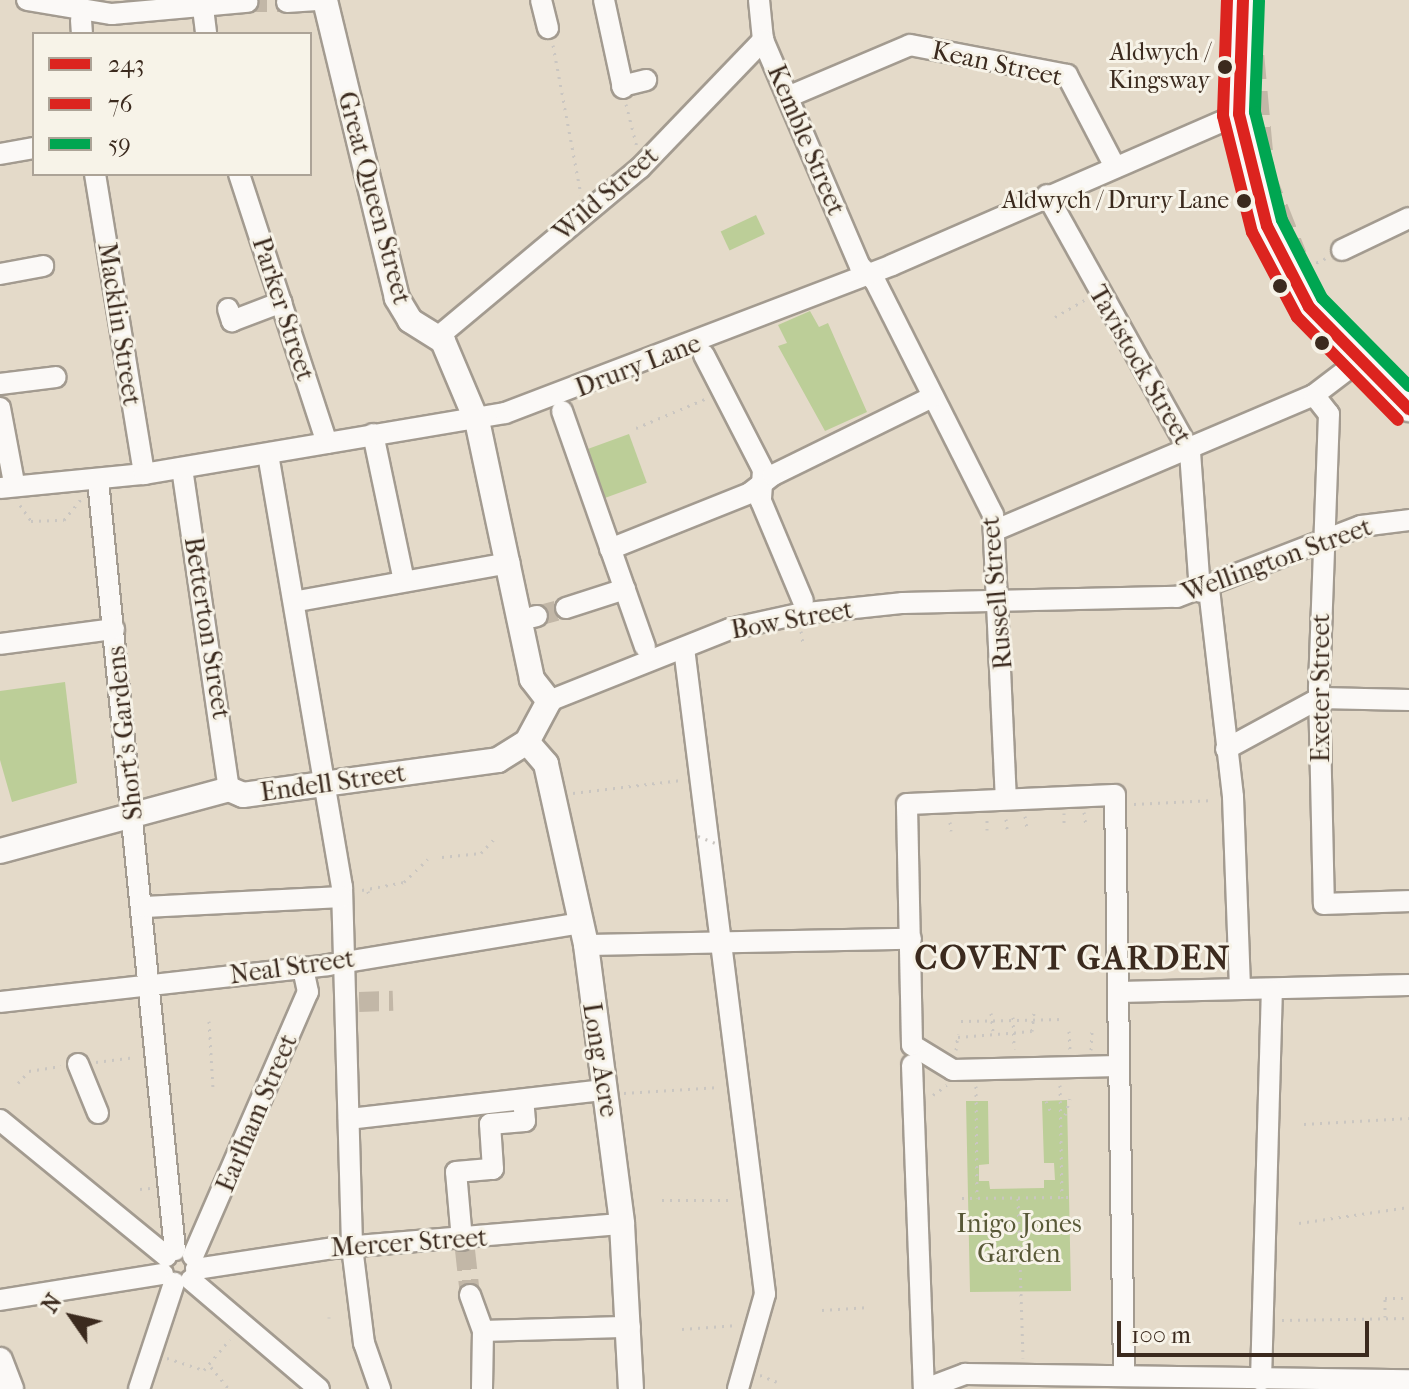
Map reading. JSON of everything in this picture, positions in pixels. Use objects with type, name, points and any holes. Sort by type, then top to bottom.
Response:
[{"type":"main road","name":"Great Queen Street","points":[[325,0],[397,298],[410,320],[439,336]]},
{"type":"main road","points":[[1243,0],[1239,114],[1252,185],[1291,275],[1356,363],[1409,409]]},
{"type":"main road","points":[[439,336],[475,418],[510,563],[532,679],[549,701],[527,742]]},
{"type":"main road","name":"Endell Street","points":[[0,851],[130,801],[229,789],[243,795],[498,760],[527,742]]},
{"type":"main road","name":"Long Acre","points":[[527,742],[546,764],[584,934],[622,1224],[622,1327],[631,1389]]},
{"type":"main road","points":[[0,1360],[11,1389]]},
{"type":"street","points":[[27,0],[132,7],[247,2]]},
{"type":"street","points":[[287,2],[317,0]]},
{"type":"street","points":[[541,0],[548,28]]},
{"type":"street","points":[[604,0],[622,87],[646,80]]},
{"type":"street","name":"Kemble Street","points":[[759,0],[763,40],[868,274]]},
{"type":"street","points":[[206,32],[207,5]]},
{"type":"street","name":"Wild Street","points":[[439,336],[648,160],[763,40]]},
{"type":"street","name":"Kean Street","points":[[790,96],[910,45],[1067,75],[1114,165]]},
{"type":"street","name":"Drury Lane","points":[[7,485],[93,481],[182,468],[475,418],[556,398],[868,274],[1114,165],[1239,114]]},
{"type":"street","points":[[0,154],[32,148]]},
{"type":"street","name":"Macklin Street","points":[[95,176],[144,474]]},
{"type":"street","name":"Parker Street","points":[[240,176],[327,443]]},
{"type":"street","name":"Tavistock Street","points":[[1047,195],[1097,291],[1190,452],[1204,590],[1233,797],[1240,987]]},
{"type":"street","points":[[1338,252],[1406,219]]},
{"type":"street","points":[[2,274],[43,266]]},
{"type":"street","name":"Russell Street","points":[[868,274],[982,485],[996,530],[1006,799]]},
{"type":"street","points":[[228,319],[282,302]]},
{"type":"street","points":[[704,355],[764,484],[761,501],[803,601]]},
{"type":"street","points":[[996,530],[1190,452],[1314,395],[1356,363]]},
{"type":"street","points":[[10,382],[56,377]]},
{"type":"street","name":"Exeter Street","points":[[1314,395],[1329,414],[1322,541],[1320,698],[1324,904],[1409,901]]},
{"type":"street","points":[[610,549],[764,484],[932,397]]},
{"type":"street","points":[[0,408],[7,485]]},
{"type":"street","points":[[562,411],[645,647]]},
{"type":"street","points":[[373,434],[404,581]]},
{"type":"street","points":[[269,460],[298,601],[347,894],[347,960],[354,1002],[349,1119],[352,1247],[364,1343],[380,1389]]},
{"type":"street","name":"Betterton Street","points":[[182,468],[229,789]]},
{"type":"street","name":"Short's Gardens","points":[[93,481],[114,629],[130,801],[145,907],[180,1267]]},
{"type":"street","name":"Wellington Street","points":[[1000,601],[1204,590],[1322,541],[1409,520]]},
{"type":"street","points":[[298,601],[510,563]]},
{"type":"street","points":[[566,608],[625,589]]},
{"type":"street","name":"Bow Street","points":[[549,701],[730,629],[805,613],[1000,601]]},
{"type":"street","points":[[0,644],[114,629]]},
{"type":"street","points":[[684,648],[765,1294],[752,1324],[738,1389]]},
{"type":"street","points":[[1226,749],[1320,698],[1409,700]]},
{"type":"street","points":[[945,1075],[912,1045],[907,804],[1115,795],[1124,1373]]},
{"type":"street","points":[[145,907],[347,894]]},
{"type":"street","name":"Neal Street","points":[[0,1002],[584,934],[721,942],[911,939]]},
{"type":"street","name":"Earlham Street","points":[[139,1389],[180,1267],[308,992],[303,968]]},
{"type":"street","points":[[1119,992],[1409,985]]},
{"type":"street","points":[[1253,1382],[1263,1319],[1272,990]]},
{"type":"street","points":[[78,1064],[98,1113]]},
{"type":"street","points":[[1118,1066],[945,1075],[912,1081],[924,1389],[954,1375],[1124,1373],[1253,1382],[1409,1380]]},
{"type":"street","points":[[349,1119],[488,1114],[523,1100],[605,1090]]},
{"type":"street","points":[[464,1243],[456,1172],[493,1169],[488,1114]]},
{"type":"street","points":[[0,1120],[180,1267],[240,1326],[319,1389]]},
{"type":"street","name":"Mercer Street","points":[[0,1300],[180,1267],[352,1247],[464,1243],[622,1224]]},
{"type":"street","points":[[470,1295],[483,1331],[482,1389]]},
{"type":"street","points":[[483,1331],[622,1327]]},
{"type":"path","points":[[556,58],[582,202]]},
{"type":"path","points":[[622,87],[635,142],[648,160]]},
{"type":"path","points":[[1291,275],[1338,252]]},
{"type":"path","points":[[1055,317],[1097,291]]},
{"type":"path","points":[[636,428],[723,391]]},
{"type":"path","points":[[21,511],[31,521],[64,520],[93,481]]},
{"type":"path","points":[[801,631],[803,644]]},
{"type":"path","points":[[1313,745],[1335,746]]},
{"type":"path","points":[[566,794],[700,777]]},
{"type":"path","points":[[1115,805],[1233,797]]},
{"type":"path","points":[[1064,814],[1064,827]]},
{"type":"path","points":[[950,819],[951,831]]},
{"type":"path","points":[[1025,821],[1027,828]]},
{"type":"path","points":[[987,823],[987,830]]},
{"type":"path","points":[[698,836],[720,845]]},
{"type":"path","points":[[442,857],[481,853],[495,838]]},
{"type":"path","points":[[347,894],[404,882],[428,859]]},
{"type":"path","points":[[368,891],[369,898]]},
{"type":"path","points":[[991,1013],[993,1031]]},
{"type":"path","points":[[956,1047],[958,1036],[993,1031],[1032,1031],[1034,1013]]},
{"type":"path","points":[[1013,1019],[1014,1043]]},
{"type":"path","points":[[961,1021],[1064,1019]]},
{"type":"path","points":[[209,1021],[213,1089]]},
{"type":"path","points":[[1091,1042],[1092,1030]]},
{"type":"path","points":[[1069,1031],[1070,1042]]},
{"type":"path","points":[[912,1081],[943,1094],[945,1075]]},
{"type":"path","points":[[605,1090],[740,1086]]},
{"type":"path","points":[[976,1086],[977,1198]]},
{"type":"path","points":[[1060,1088],[1062,1198]]},
{"type":"path","points":[[1065,1115],[1070,1099]]},
{"type":"path","points":[[1046,1101],[1052,1115]]},
{"type":"path","points":[[1304,1124],[1409,1118]]},
{"type":"path","points":[[962,1198],[1074,1197]]},
{"type":"path","points":[[1018,1198],[1023,1374]]},
{"type":"path","points":[[662,1200],[753,1200]]},
{"type":"path","points":[[1299,1223],[1409,1207]]},
{"type":"path","points":[[1385,1317],[1385,1298],[1409,1298]]},
{"type":"path","points":[[822,1310],[870,1307]]},
{"type":"path","points":[[1263,1319],[1409,1318]]},
{"type":"path","points":[[682,1329],[752,1324]]},
{"type":"path","points":[[211,1366],[240,1326]]},
{"type":"path","points":[[152,1353],[211,1366],[229,1389]]},
{"type":"green space","points":[[756,215],[765,234],[730,251],[721,231]]},
{"type":"green space","points":[[810,311],[819,327],[828,323],[867,412],[825,431],[778,346],[787,343],[778,325]]},
{"type":"green space","points":[[629,434],[647,483],[601,500],[583,451]]},
{"type":"green space","points":[[65,682],[77,783],[12,802],[0,760],[0,691]]},
{"type":"green space","name":"Inigo Jones Garden","points":[[1067,1100],[1071,1291],[970,1292],[966,1101],[988,1101],[989,1164],[979,1165],[979,1181],[989,1181],[990,1189],[1044,1188],[1044,1180],[1055,1180],[1054,1163],[1044,1163],[1042,1101]]},
{"type":"tunnel","points":[[247,2],[287,2]]},
{"type":"tunnel","points":[[1249,20],[1263,175],[1295,256]]},
{"type":"tunnel","points":[[537,616],[566,608]]},
{"type":"tunnel","points":[[359,1002],[393,1001]]},
{"type":"tunnel","points":[[465,1250],[470,1295]]},
{"type":"transit line","name":"76","points":[[1227,0],[1223,116],[1252,232],[1297,317],[1398,420]]},
{"type":"transit line","name":"243","points":[[1243,0],[1239,114],[1267,226],[1309,307],[1409,409]]},
{"type":"transit line","name":"59","points":[[1259,1],[1255,112],[1282,220],[1322,298],[1409,386]]},
{"type":"place","name":"Aldwych / Kingsway","points":[[1225,67]]},
{"type":"place","name":"Aldwych / Drury Lane","points":[[1244,201]]},
{"type":"district","name":"COVENT GARDEN","points":[[1073,959]]}]
